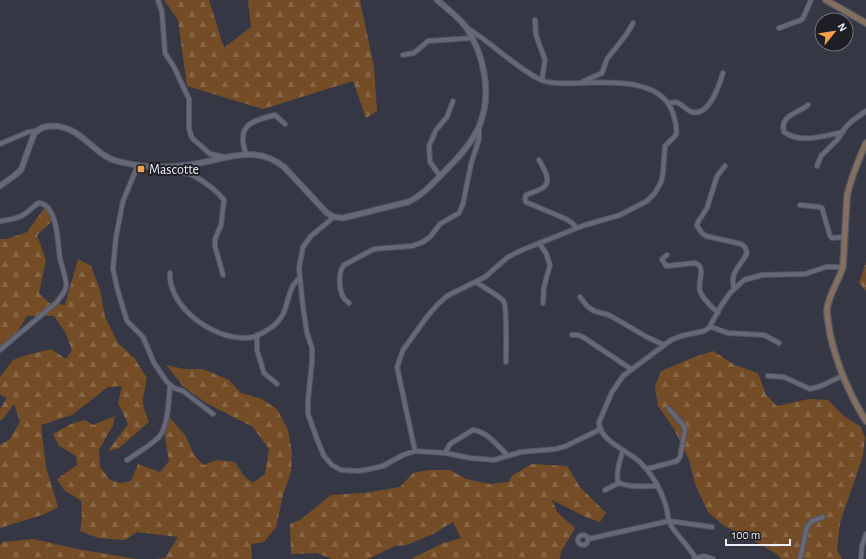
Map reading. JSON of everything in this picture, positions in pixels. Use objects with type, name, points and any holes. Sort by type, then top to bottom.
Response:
[{"type":"main road","points":[[826,0],[866,23]]},
{"type":"main road","points":[[866,143],[849,184],[843,266],[827,310],[827,320],[834,352],[842,376],[866,421]]},
{"type":"street","points":[[158,0],[162,12],[165,54],[174,67],[189,99],[189,129],[192,138],[210,154],[227,158]]},
{"type":"street","points":[[414,451],[397,367],[400,358],[414,334],[438,304],[447,296],[484,277],[508,257],[577,228],[610,218],[632,209],[646,201],[655,193],[661,182],[665,146],[676,135],[677,130],[673,111],[668,103],[658,93],[640,85],[625,83],[560,83],[542,80],[520,67],[465,26],[437,0]]},
{"type":"street","points":[[779,28],[801,20],[811,0]]},
{"type":"street","points":[[535,20],[534,28],[545,60],[542,80]]},
{"type":"street","points":[[582,82],[602,73],[607,59],[626,35],[632,23]]},
{"type":"street","points":[[0,186],[21,170],[31,141],[36,132],[43,127],[58,126],[68,128],[80,135],[109,158],[120,162],[138,165],[168,166],[193,164],[246,154],[259,154],[277,161],[327,213],[334,217],[343,218],[354,216],[408,202],[418,196],[440,176],[470,143],[479,125],[485,107],[483,72],[472,38],[465,26]]},
{"type":"street","points":[[403,55],[414,53],[428,41],[472,38]]},
{"type":"street","points":[[668,103],[676,102],[694,113],[705,110],[718,88],[723,73]]},
{"type":"street","points":[[440,176],[430,162],[429,146],[436,130],[446,117],[452,101]]},
{"type":"street","points":[[808,105],[803,109],[793,112],[784,122],[782,125],[784,132],[803,138],[816,138],[842,132]]},
{"type":"street","points":[[817,166],[821,156],[837,140],[842,132],[852,121],[866,111]]},
{"type":"street","points":[[246,154],[242,145],[242,136],[243,130],[250,124],[274,115],[285,124]]},
{"type":"street","points":[[349,303],[344,299],[341,289],[340,270],[344,265],[374,249],[412,246],[424,242],[440,224],[459,213],[463,204],[471,164],[479,139],[479,125]]},
{"type":"street","points":[[0,144],[28,132],[36,132]]},
{"type":"street","points":[[539,160],[545,170],[546,184],[544,187],[526,195],[526,202],[566,219],[577,228]]},
{"type":"street","points":[[138,165],[123,201],[116,237],[113,268],[117,288],[127,321],[143,338],[154,363],[170,385],[182,391],[213,414]]},
{"type":"street","points":[[168,166],[177,174],[193,175],[215,191],[224,200],[221,225],[215,238],[215,246],[222,275]]},
{"type":"street","points":[[725,166],[717,176],[707,208],[697,226],[706,236],[741,244],[745,247],[747,253],[735,270],[733,277],[732,283],[734,288]]},
{"type":"street","points":[[0,221],[21,217],[38,203],[47,207],[53,216],[58,234],[59,252],[66,285],[63,294],[46,312],[21,331],[0,350]]},
{"type":"street","points":[[800,205],[822,208],[830,236],[832,238],[845,237]]},
{"type":"street","points":[[334,217],[311,236],[303,247],[299,268],[302,307],[312,348],[308,414],[324,456],[332,465],[341,470],[359,471],[383,466],[414,451],[445,453],[482,460],[494,460],[521,452],[556,449],[566,446],[600,429]]},
{"type":"street","points":[[539,243],[546,253],[550,265],[544,287],[543,303]]},
{"type":"street","points":[[667,255],[662,259],[666,266],[698,264],[701,268],[699,287],[701,295],[718,313]]},
{"type":"street","points":[[713,559],[704,556],[695,559],[672,527],[669,521],[667,507],[658,486],[647,469],[637,459],[606,437],[600,429],[599,422],[612,392],[623,376],[664,345],[676,338],[704,331],[711,327],[721,306],[734,288],[744,280],[756,276],[805,274],[826,267],[843,266]]},
{"type":"street","points":[[170,273],[170,282],[177,298],[197,322],[234,337],[247,338],[257,335],[273,326],[286,311],[291,289],[300,277]]},
{"type":"street","points":[[476,282],[484,289],[505,302],[506,362]]},
{"type":"street","points":[[580,297],[587,306],[594,311],[609,315],[664,345]]},
{"type":"street","points":[[711,327],[728,333],[764,335],[779,343]]},
{"type":"street","points":[[257,335],[257,350],[264,374],[277,384]]},
{"type":"street","points":[[572,335],[583,337],[631,369]]},
{"type":"street","points":[[768,376],[784,377],[810,389],[821,386],[842,376]]},
{"type":"street","points":[[128,460],[154,442],[163,432],[170,385]]},
{"type":"street","points":[[647,469],[677,461],[680,457],[685,429],[684,425],[669,409]]},
{"type":"street","points":[[445,453],[450,444],[473,430],[481,431],[487,434],[508,456]]},
{"type":"street","points":[[619,483],[618,473],[623,450]]},
{"type":"street","points":[[605,490],[619,483],[634,486],[658,486]]},
{"type":"street","points":[[800,559],[807,527],[812,521],[823,517]]},
{"type":"street","points":[[588,539],[669,521],[712,527]]},
{"type":"street","points":[[861,559],[862,546],[866,534]]},
{"type":"green space","points":[[164,0],[209,0],[224,48],[251,27],[248,0],[360,0],[374,67],[377,111],[366,118],[353,81],[263,109],[187,86],[178,20]]},
{"type":"green space","points":[[45,207],[53,220],[37,235],[46,260],[39,293],[49,303],[65,305],[78,259],[91,266],[100,290],[105,317],[118,343],[135,359],[147,378],[143,405],[149,422],[119,448],[108,451],[128,424],[118,403],[122,386],[108,387],[72,415],[41,425],[46,467],[58,507],[45,514],[0,528],[0,445],[9,440],[20,422],[14,404],[2,420],[0,420],[0,409],[7,398],[0,394],[0,377],[13,360],[51,349],[66,359],[72,350],[65,332],[54,316],[27,316],[18,331],[0,348],[0,239],[7,239],[27,232]]},
{"type":"green space","points":[[866,262],[866,291],[859,283]]},
{"type":"green space","points":[[713,351],[735,365],[758,373],[766,395],[777,406],[809,399],[828,400],[845,417],[860,426],[865,437],[863,456],[840,523],[837,550],[842,559],[781,559],[778,555],[746,536],[724,526],[708,512],[695,484],[689,460],[674,429],[658,406],[655,386],[661,371]]},
{"type":"green space","points":[[166,365],[184,369],[203,369],[229,380],[241,393],[262,399],[277,409],[288,430],[292,453],[291,472],[283,495],[276,527],[264,542],[251,544],[252,559],[156,559],[165,558],[178,537],[137,532],[125,540],[98,538],[80,531],[82,519],[81,501],[64,490],[57,479],[77,465],[76,456],[59,446],[53,434],[71,424],[85,420],[93,425],[115,416],[113,425],[99,450],[100,467],[110,480],[121,483],[131,481],[138,464],[160,472],[169,461],[164,432],[168,416],[185,435],[194,455],[203,465],[217,460],[235,462],[244,476],[253,483],[265,474],[269,449],[253,427],[206,403],[184,387]]},
{"type":"green space","points":[[532,464],[567,466],[580,487],[606,513],[600,522],[588,518],[552,500],[557,512],[575,528],[561,552],[560,559],[411,559],[441,544],[461,538],[453,522],[433,534],[407,545],[395,546],[368,559],[332,559],[317,553],[291,554],[290,524],[300,520],[331,495],[364,493],[400,487],[413,473],[429,470],[450,470],[466,479],[490,484],[508,482],[513,475]]},
{"type":"green space","points":[[33,539],[82,550],[138,559],[0,559],[0,545],[3,542]]},
{"type":"place","name":"Mascotte","points":[[141,169]]}]
